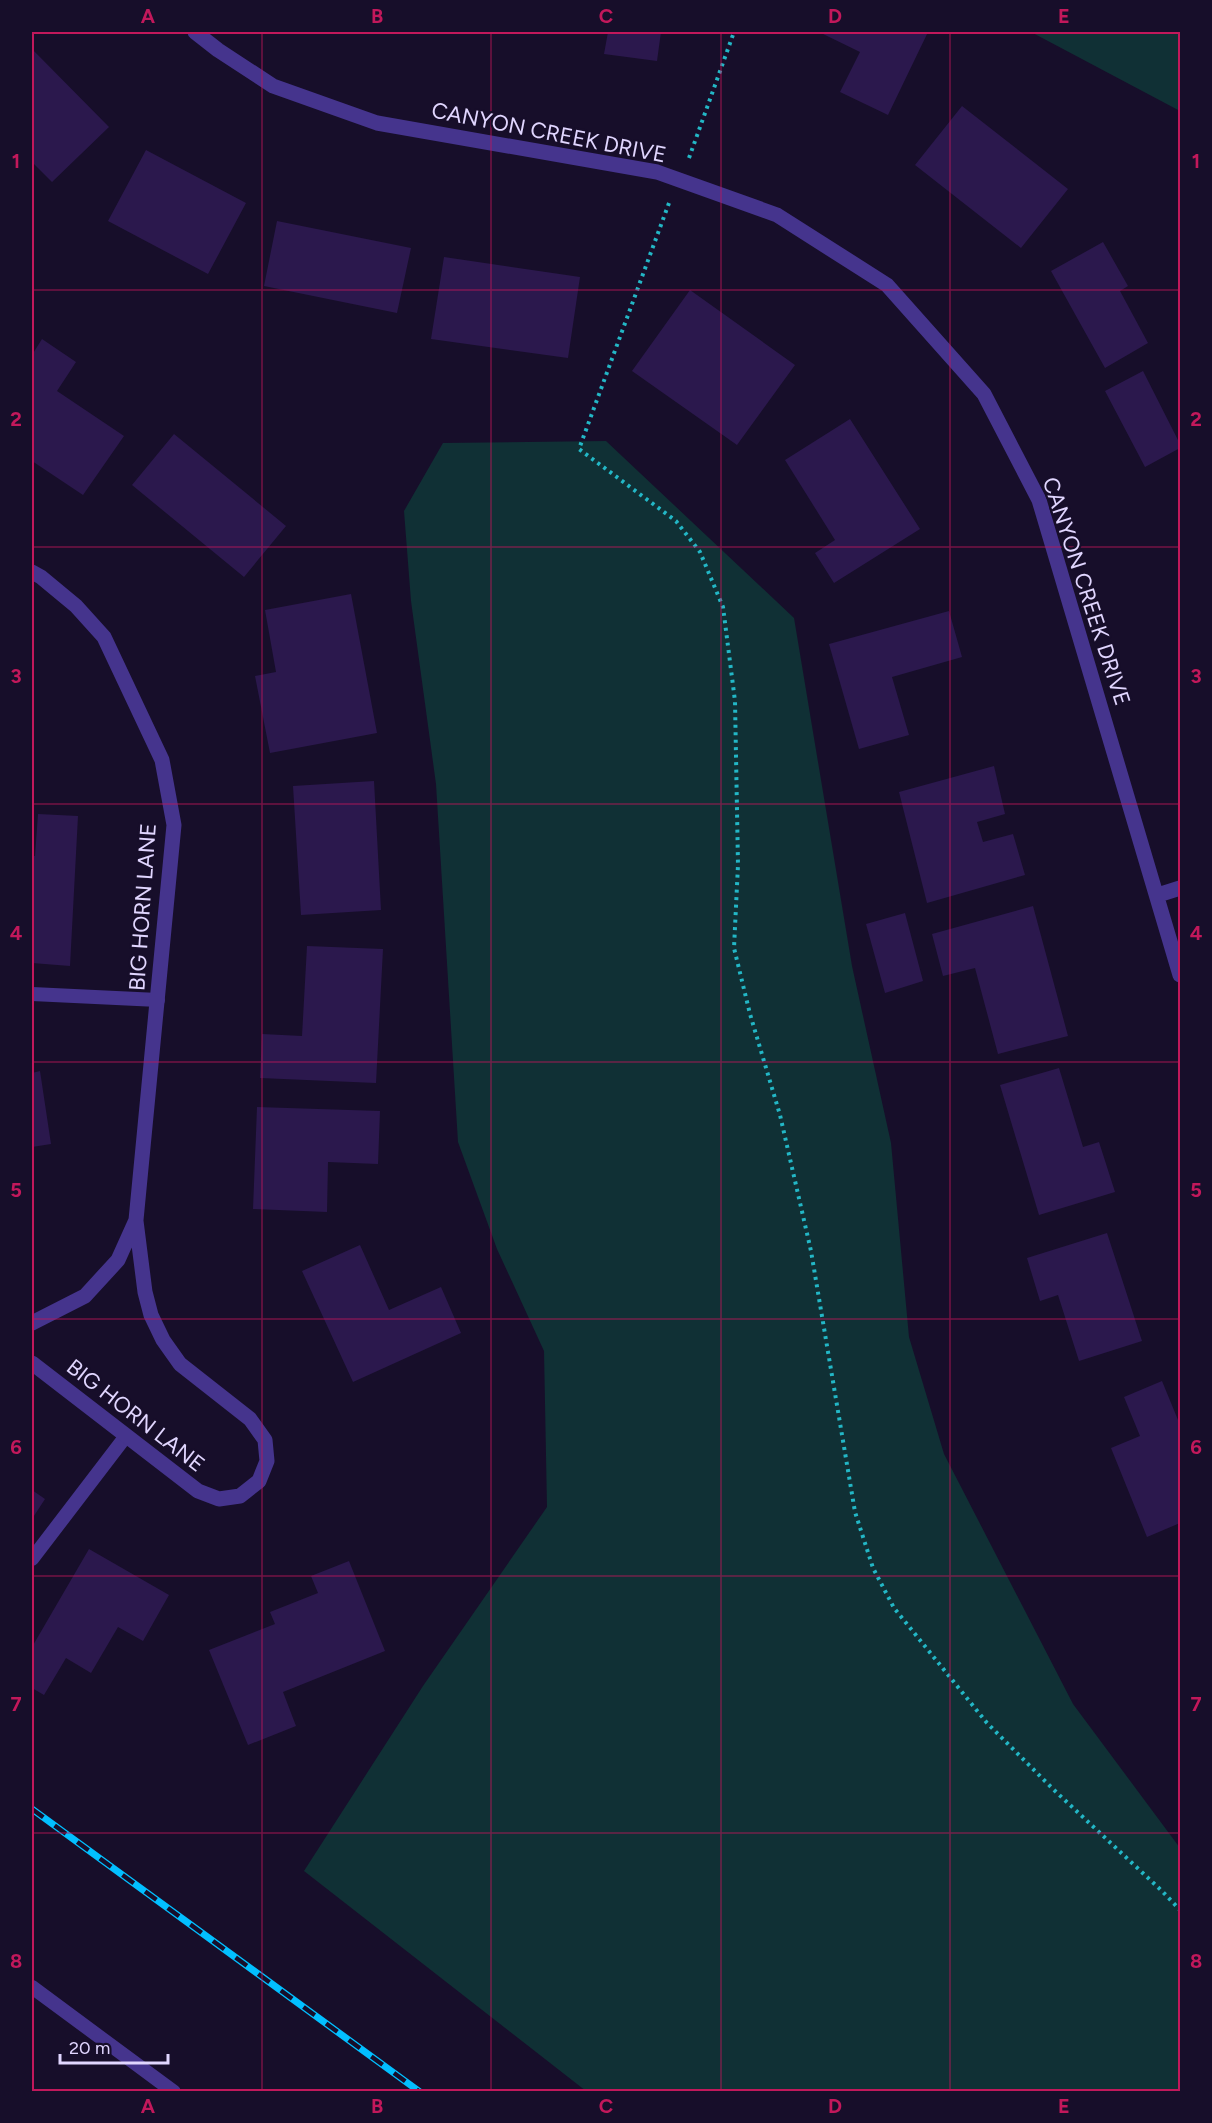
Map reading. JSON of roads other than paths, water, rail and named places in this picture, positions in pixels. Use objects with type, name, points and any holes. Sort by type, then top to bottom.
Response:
[{"type":"street","name":"CANYON CREEK DRIVE","points":[[195,32],[273,86],[377,123],[657,172],[777,215],[887,285],[984,394],[1039,500],[1158,894],[1180,975]]},
{"type":"street","name":"BIG HORN LANE","points":[[32,572],[76,606],[104,637],[162,760],[174,825],[136,1220],[145,1292],[151,1315],[163,1340],[180,1364],[250,1419],[265,1440],[267,1461],[259,1481],[240,1496],[219,1498],[198,1491],[32,1363]]},
{"type":"street","points":[[1158,894],[1180,888]]},
{"type":"street","name":"BIG HORN LANE","points":[[32,1323],[85,1296],[118,1260],[136,1220]]},
{"type":"lane","points":[[32,994],[158,1000]]},
{"type":"lane","points":[[32,1559],[126,1436]]},
{"type":"lane","points":[[32,1987],[174,2091]]},
{"type":"railway","points":[[32,1809],[420,2092]]}]
